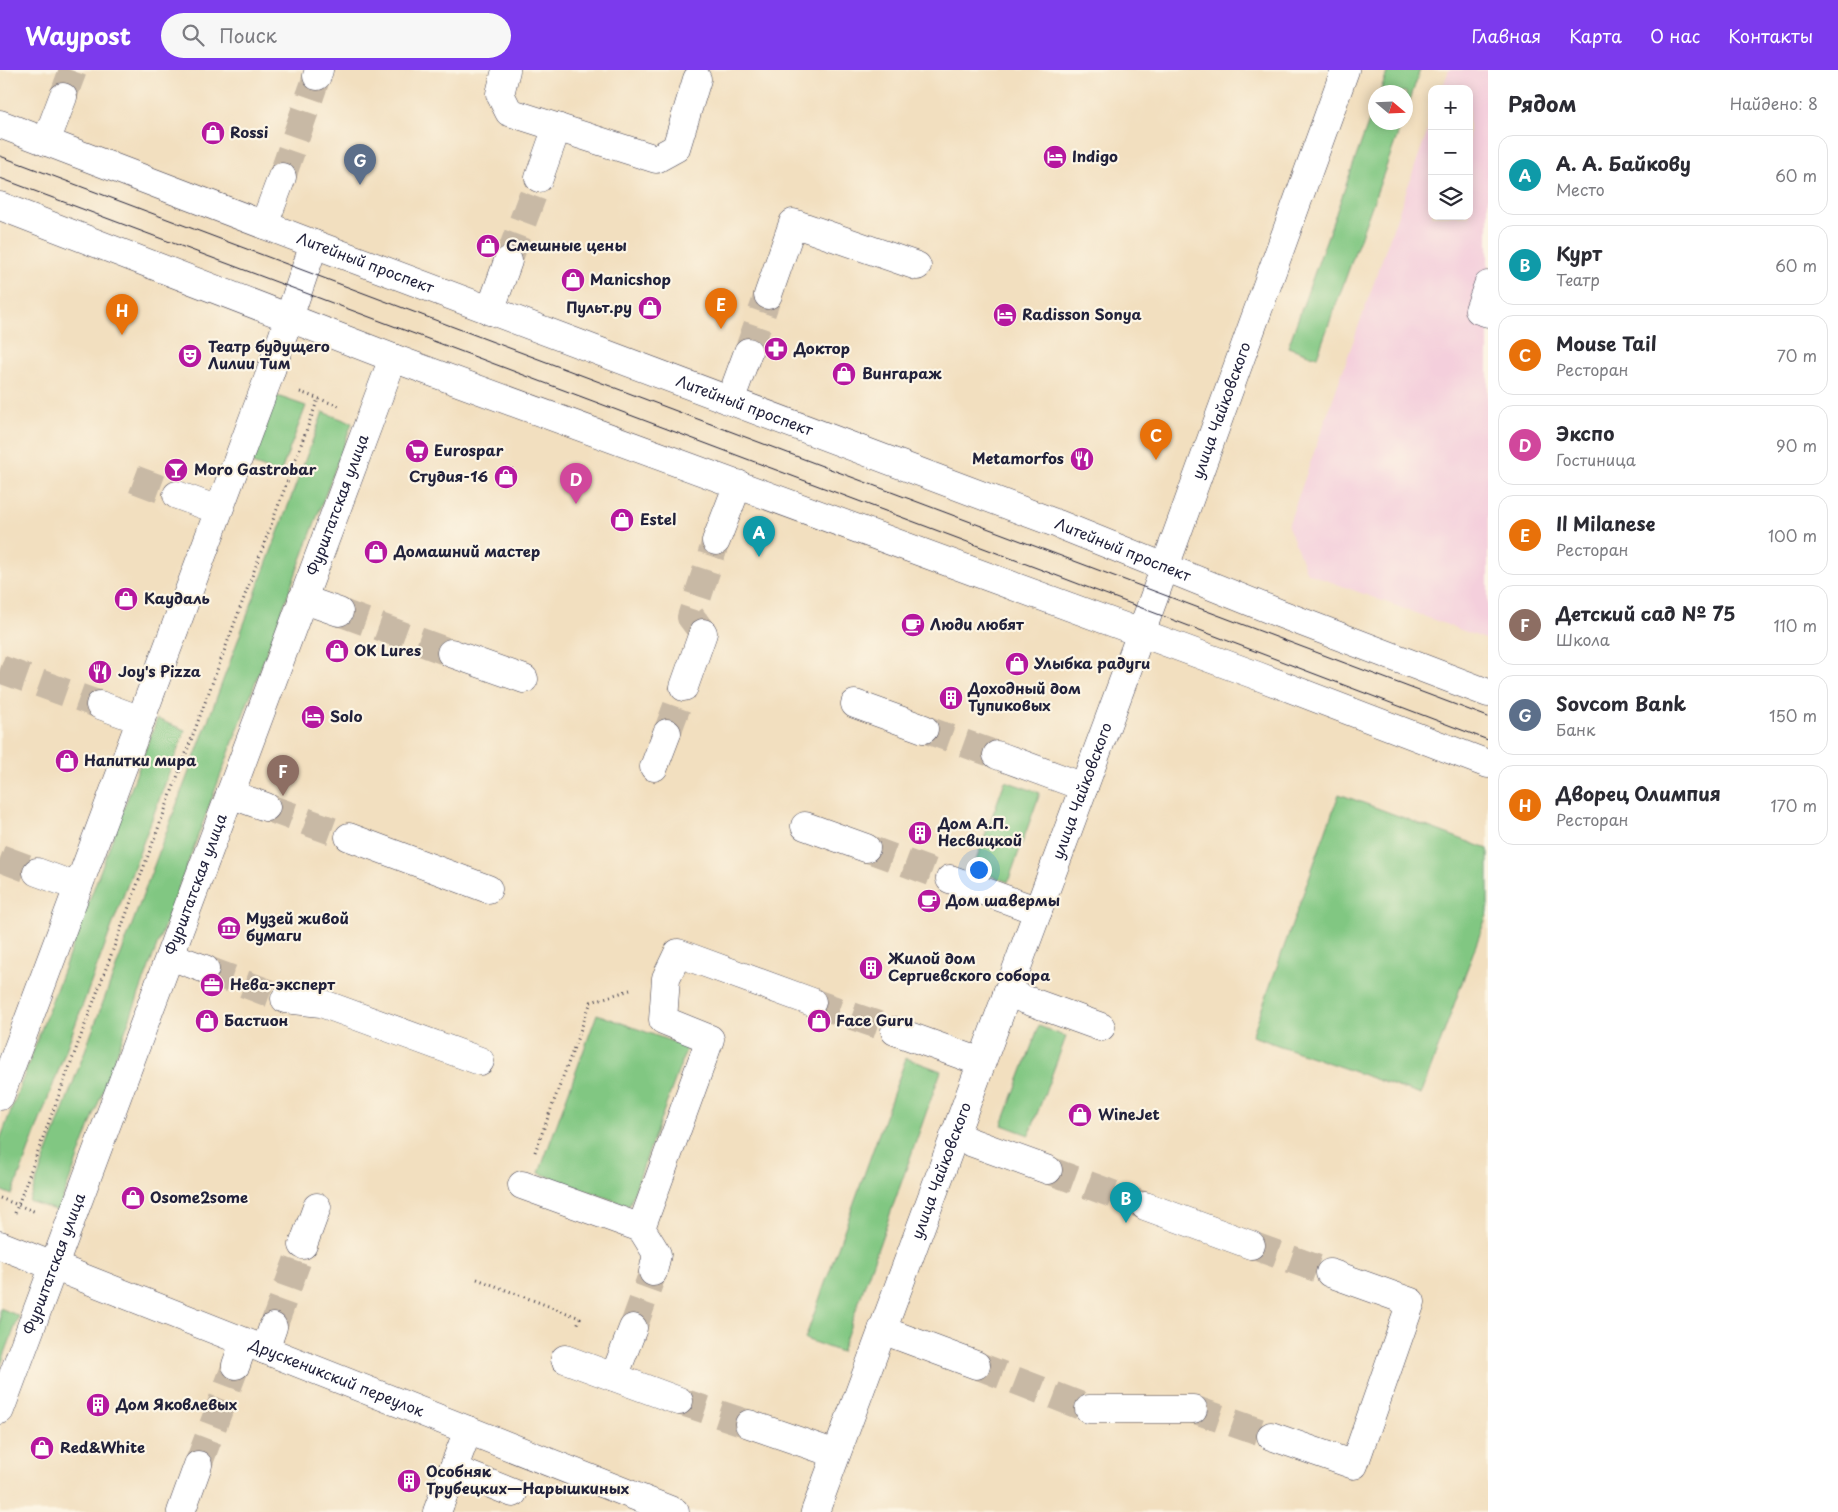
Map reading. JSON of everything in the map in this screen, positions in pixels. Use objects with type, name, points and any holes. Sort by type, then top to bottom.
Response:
[{"type":"street","points":[[506,70],[500,94],[509,112],[656,158],[676,148],[697,79]]},
{"type":"street","name":"улица Чайковского","points":[[815,1512],[1141,633],[1345,70]]},
{"type":"street","points":[[46,142],[63,97]]},
{"type":"street","name":"Литейный проспект","points":[[0,124],[264,226],[1058,524],[1281,614],[1488,693]]},
{"type":"street","points":[[539,178],[557,127]]},
{"type":"street","points":[[264,226],[282,177]]},
{"type":"street","points":[[0,206],[393,358],[1258,676],[1488,764]]},
{"type":"street","points":[[768,295],[794,223],[917,266]]},
{"type":"street","points":[[0,1096],[268,379],[314,244]]},
{"type":"street","points":[[490,311],[508,261]]},
{"type":"street","points":[[1488,285],[1479,310],[1488,313]]},
{"type":"street","points":[[730,401],[748,352]]},
{"type":"street","name":"Фурштатская улица","points":[[0,1410],[393,358]]},
{"type":"street","points":[[716,541],[738,484]]},
{"type":"street","points":[[177,495],[218,510]]},
{"type":"street","points":[[302,599],[339,612]]},
{"type":"street","points":[[684,687],[703,633]]},
{"type":"street","points":[[451,653],[524,679]]},
{"type":"street","points":[[855,704],[924,729]]},
{"type":"street","points":[[100,705],[140,720]]},
{"type":"street","points":[[654,767],[667,732]]},
{"type":"street","points":[[997,755],[1084,787]]},
{"type":"street","points":[[230,794],[266,807]]},
{"type":"street","points":[[805,826],[866,848]]},
{"type":"street","points":[[349,837],[488,889]]},
{"type":"street","points":[[37,872],[78,888]]},
{"type":"street","points":[[950,879],[1038,911]]},
{"type":"street","points":[[641,1228],[710,1039],[663,1020],[666,978],[678,953],[812,1002]]},
{"type":"street","points":[[170,956],[205,969]]},
{"type":"street","points":[[1007,993],[1101,1027]]},
{"type":"street","points":[[285,999],[321,1003],[480,1061]]},
{"type":"street","points":[[894,1031],[981,1062]]},
{"type":"street","points":[[954,1136],[1048,1170]]},
{"type":"street","points":[[522,1185],[641,1228],[657,1254],[654,1272]]},
{"type":"street","points":[[1145,1206],[1251,1245]]},
{"type":"street","points":[[303,1245],[317,1207]]},
{"type":"street","name":"Друскеникский переулок","points":[[0,1245],[675,1512]]},
{"type":"street","points":[[1271,1436],[1354,1465],[1411,1302],[1330,1273]]},
{"type":"street","points":[[614,1377],[632,1328]]},
{"type":"street","points":[[882,1330],[976,1365]]},
{"type":"street","points":[[565,1359],[679,1401]]},
{"type":"street","points":[[1089,1409],[1193,1409]]},
{"type":"street","points":[[748,1424],[836,1454]]},
{"type":"street","points":[[437,1512],[468,1430]]},
{"type":"street","points":[[181,1512],[198,1465]]},
{"type":"street","points":[[453,1469],[513,1493]]},
{"type":"path","points":[[300,392],[346,409]]},
{"type":"path","points":[[15,1214],[318,399]]},
{"type":"path","points":[[522,1185],[591,1002],[666,978]]},
{"type":"path","points":[[0,1198],[44,1215]]},
{"type":"path","points":[[477,1279],[580,1318],[565,1359]]},
{"type":"shaded area","points":[[1449,70],[1488,70],[1488,640],[1307,573],[1288,526],[1428,129],[1428,220],[1473,220],[1473,85],[1443,85]]},
{"type":"green space","points":[[1388,70],[1420,70],[1413,91],[1413,85],[1383,85]]},
{"type":"green space","points":[[1368,124],[1368,130],[1399,130],[1317,357],[1288,347]]},
{"type":"green space","points":[[277,396],[306,406],[280,474],[252,464]]},
{"type":"green space","points":[[323,412],[352,423],[58,1211],[29,1201]]},
{"type":"green space","points":[[157,719],[185,730],[12,1195],[0,1190],[0,1140]]},
{"type":"green space","points":[[1005,781],[1040,793],[1008,882],[973,869]]},
{"type":"green space","points":[[1339,794],[1488,849],[1488,912],[1421,1095],[1252,1036]]},
{"type":"green space","points":[[597,1014],[687,1047],[629,1206],[539,1173]]},
{"type":"green space","points":[[1039,1026],[1066,1037],[1029,1135],[1002,1125]]},
{"type":"green space","points":[[906,1058],[941,1071],[841,1352],[805,1339]]},
{"type":"green space","points":[[0,1308],[19,1316],[0,1367]]},
{"type":"tunnel","points":[[63,97],[73,70]]},
{"type":"tunnel","points":[[282,177],[317,76]]},
{"type":"tunnel","points":[[508,261],[539,178]]},
{"type":"tunnel","points":[[748,352],[768,295]]},
{"type":"tunnel","points":[[134,479],[177,495]]},
{"type":"tunnel","points":[[703,633],[691,617],[716,541]]},
{"type":"tunnel","points":[[339,612],[451,653]]},
{"type":"tunnel","points":[[0,669],[100,705]]},
{"type":"tunnel","points":[[667,733],[684,687]]},
{"type":"tunnel","points":[[924,729],[997,755]]},
{"type":"tunnel","points":[[266,807],[349,837]]},
{"type":"tunnel","points":[[866,848],[950,879]]},
{"type":"tunnel","points":[[0,858],[37,872]]},
{"type":"tunnel","points":[[205,969],[285,999]]},
{"type":"tunnel","points":[[812,1002],[895,1031]]},
{"type":"tunnel","points":[[1048,1170],[1145,1206]]},
{"type":"tunnel","points":[[273,1327],[303,1245]]},
{"type":"tunnel","points":[[1251,1245],[1330,1273]]},
{"type":"tunnel","points":[[633,1328],[653,1272]]},
{"type":"tunnel","points":[[198,1465],[236,1365]]},
{"type":"tunnel","points":[[976,1365],[1089,1409]]},
{"type":"tunnel","points":[[679,1401],[749,1424]]},
{"type":"tunnel","points":[[1193,1409],[1271,1436]]},
{"type":"tram line","points":[[0,156],[1488,717]]},
{"type":"tram line","points":[[0,178],[1488,740]]},
{"type":"place","name":"Rossi","points":[[213,133]]},
{"type":"place","name":"Indigo","points":[[1055,157]]},
{"type":"place","name":"Sovcom Bank","points":[[360,185]]},
{"type":"place","name":"Смешные цены","points":[[488,246]]},
{"type":"place","name":"Manicshop","points":[[573,280]]},
{"type":"place","name":"Пульт.ру","points":[[650,308]]},
{"type":"place","name":"Radisson Sonya","points":[[1005,315]]},
{"type":"place","name":"Il Milanese","points":[[721,329]]},
{"type":"place","name":"Дворец Олимпия","points":[[122,335]]},
{"type":"place","name":"Доктор","points":[[776,349]]},
{"type":"place","name":"Театр будущего Лилии Тим","points":[[190,356]]},
{"type":"place","name":"Вингараж","points":[[844,374]]},
{"type":"place","name":"Eurospar","points":[[417,451]]},
{"type":"place","name":"Metamorfos","points":[[1082,459]]},
{"type":"place","name":"Mouse Tail","points":[[1156,460]]},
{"type":"place","name":"Moro Gastrobar","points":[[176,470]]},
{"type":"place","name":"Студия-16","points":[[506,477]]},
{"type":"place","name":"Экспо","points":[[576,504]]},
{"type":"place","name":"Estel","points":[[622,520]]},
{"type":"place","name":"Домашний мастер","points":[[376,552]]},
{"type":"place","name":"А. А. Байкову","points":[[759,557]]},
{"type":"place","name":"Каудаль","points":[[126,599]]},
{"type":"place","name":"Люди любят","points":[[913,625]]},
{"type":"place","name":"OK Lures","points":[[337,651]]},
{"type":"place","name":"Улыбка радуги","points":[[1017,664]]},
{"type":"place","name":"Joy's Pizza","points":[[100,672]]},
{"type":"place","name":"Доходный дом Тупиковых","points":[[951,698]]},
{"type":"place","name":"Solo","points":[[313,717]]},
{"type":"place","name":"Напитки мира","points":[[67,761]]},
{"type":"place","name":"Детский сад № 75","points":[[283,796]]},
{"type":"place","name":"Дом А.П. Несвицкой","points":[[920,833]]},
{"type":"place","name":"Дом шавермы","points":[[929,901]]},
{"type":"place","name":"Музей живой бумаги","points":[[229,928]]},
{"type":"place","name":"Жилой дом Сергиевского собора","points":[[871,968]]},
{"type":"place","name":"Нева-эксперт","points":[[212,985]]},
{"type":"place","name":"Бастион","points":[[207,1021]]},
{"type":"place","name":"Face Guru","points":[[819,1021]]},
{"type":"place","name":"WineJet","points":[[1080,1115]]},
{"type":"place","name":"Osome2some","points":[[133,1198]]},
{"type":"place","name":"Курт","points":[[1126,1223]]},
{"type":"place","name":"Дом Яковлевых","points":[[98,1405]]},
{"type":"place","name":"Red&White","points":[[42,1448]]},
{"type":"place","name":"Особняк Трубецких—Нарышкиных","points":[[409,1481]]}]
